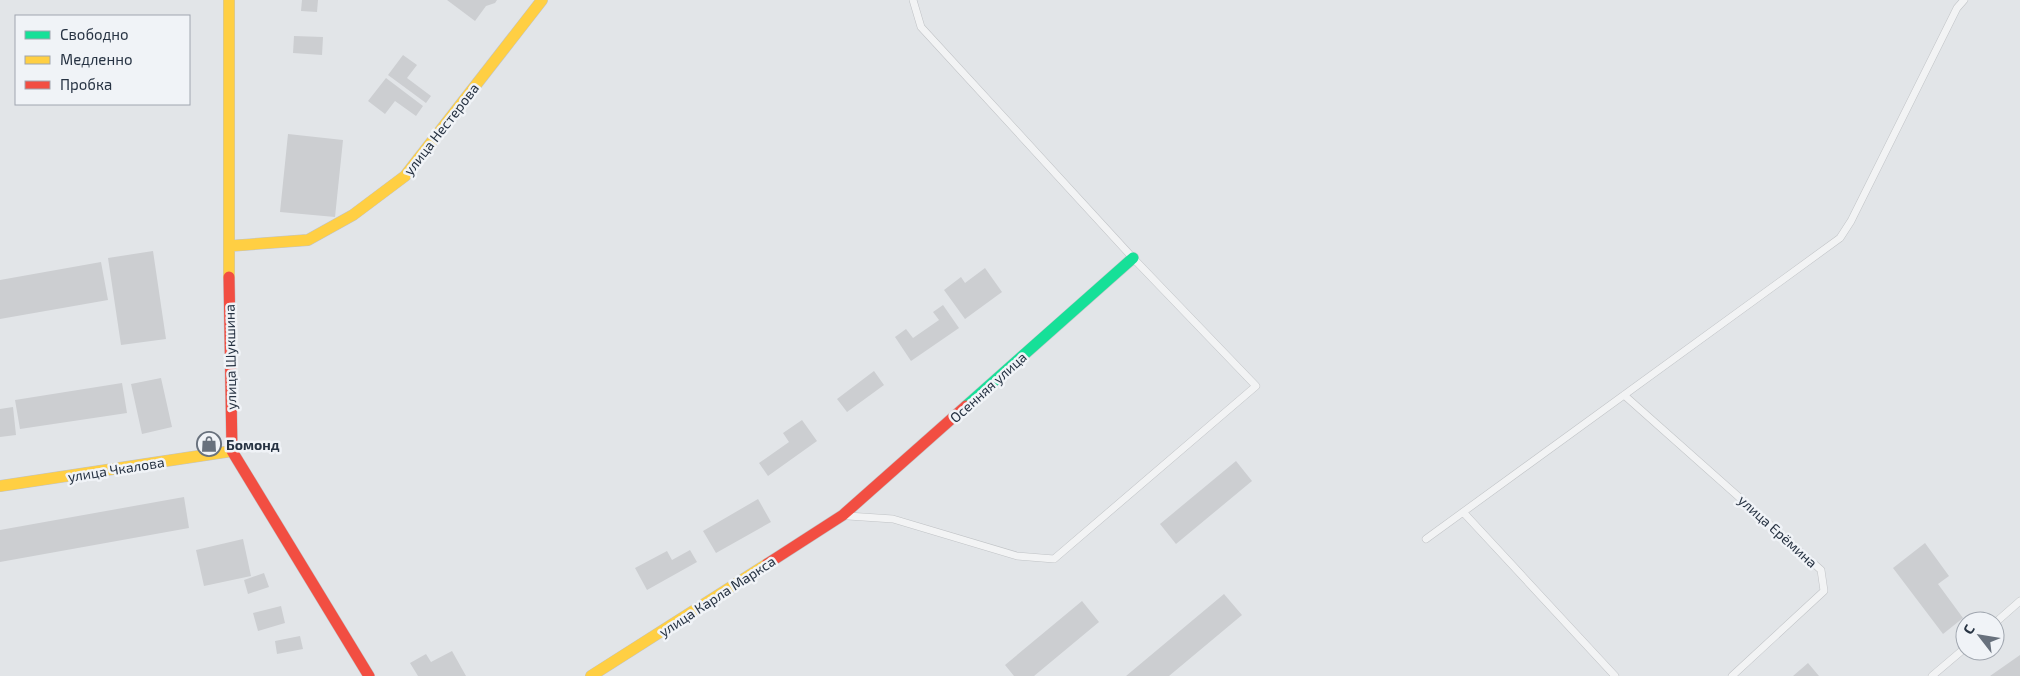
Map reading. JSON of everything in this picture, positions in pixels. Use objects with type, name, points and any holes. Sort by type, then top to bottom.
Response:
[{"type":"street","name":"улица Шукшина","points":[[229,0],[229,246],[232,451]]},
{"type":"street","name":"улица Нестерова","points":[[229,246],[308,240],[353,214],[405,176],[542,0]]},
{"type":"street","name":"Осенняя улица","points":[[843,516],[1132,258]]},
{"type":"street","name":"улица Чкалова","points":[[0,486],[232,451]]},
{"type":"street","points":[[232,451],[369,676]]},
{"type":"street","name":"улица Карла Маркса","points":[[591,676],[843,516]]},
{"type":"lane","points":[[843,516],[893,519],[1017,556],[1054,559],[1256,386],[1132,258],[921,27],[912,0]]},
{"type":"lane","points":[[1426,539],[1840,238],[1852,221],[1957,8],[1964,0]]},
{"type":"lane","name":"улица Ерёмина","points":[[1624,395],[1821,570],[1824,591],[1732,676]]},
{"type":"lane","points":[[1464,512],[1615,676]]},
{"type":"lane","points":[[2005,614],[2020,601]]},
{"type":"lane","points":[[1932,676],[1955,656]]},
{"type":"building","points":[[302,0],[318,0],[317,12],[301,11]]},
{"type":"building","points":[[447,0],[497,0],[495,3],[486,6],[475,21]]},
{"type":"building","points":[[294,36],[323,37],[322,55],[293,53]]},
{"type":"building","points":[[403,55],[417,65],[407,78],[431,96],[426,103],[388,75]]},
{"type":"building","points":[[386,78],[423,106],[416,116],[395,101],[385,114],[368,101]]},
{"type":"building","points":[[288,134],[343,140],[335,217],[280,212]]},
{"type":"building","points":[[153,251],[166,339],[121,345],[108,258]]},
{"type":"building","points":[[101,262],[108,300],[0,319],[0,280]]},
{"type":"building","points":[[985,268],[1002,292],[965,319],[944,290],[961,277],[965,283]]},
{"type":"building","points":[[943,305],[959,328],[911,361],[895,337],[906,329],[913,338],[939,320],[933,312]]},
{"type":"building","points":[[874,371],[884,385],[847,412],[837,399]]},
{"type":"building","points":[[161,378],[172,427],[142,434],[131,384]]},
{"type":"building","points":[[122,383],[127,413],[20,429],[15,400]]},
{"type":"building","points":[[13,407],[16,435],[0,437],[0,409]]},
{"type":"building","points":[[802,420],[817,441],[768,476],[759,463],[789,442],[783,433]]},
{"type":"building","points":[[1236,461],[1252,481],[1176,544],[1160,524]]},
{"type":"building","points":[[184,497],[189,528],[0,562],[0,530]]},
{"type":"building","points":[[758,499],[771,522],[716,553],[703,531]]},
{"type":"building","points":[[243,539],[251,576],[204,586],[196,550]]},
{"type":"building","points":[[1925,543],[1949,576],[1938,584],[1958,611],[1955,611],[1955,624],[1943,634],[1893,568]]},
{"type":"building","points":[[690,550],[697,562],[647,590],[635,568],[667,551],[672,560]]},
{"type":"building","points":[[264,573],[269,587],[248,594],[244,580]]},
{"type":"building","points":[[1224,594],[1242,615],[1169,676],[1126,676]]},
{"type":"building","points":[[1082,601],[1099,622],[1034,676],[1014,676],[1005,665]]},
{"type":"building","points":[[281,606],[285,623],[258,631],[253,613]]},
{"type":"building","points":[[300,636],[303,649],[277,654],[275,641]]},
{"type":"building","points":[[452,651],[466,676],[418,676],[410,663],[426,654],[431,662]]},
{"type":"building","points":[[2020,655],[2020,676],[1990,676]]},
{"type":"building","points":[[1808,663],[1819,676],[1793,676]]},
{"type":"traffic: fast","points":[[966,406],[1133,258]]},
{"type":"traffic: slow","points":[[229,0],[229,277]]},
{"type":"traffic: slow","points":[[229,246],[308,240],[353,215],[405,176],[542,0]]},
{"type":"traffic: slow","points":[[0,486],[232,451]]},
{"type":"traffic: slow","points":[[591,676],[767,564]]},
{"type":"traffic: jam","points":[[229,277],[232,451],[369,676]]},
{"type":"traffic: jam","points":[[767,564],[843,515],[966,406]]},
{"type":"place","name":"Бомонд","points":[[209,444]]}]
